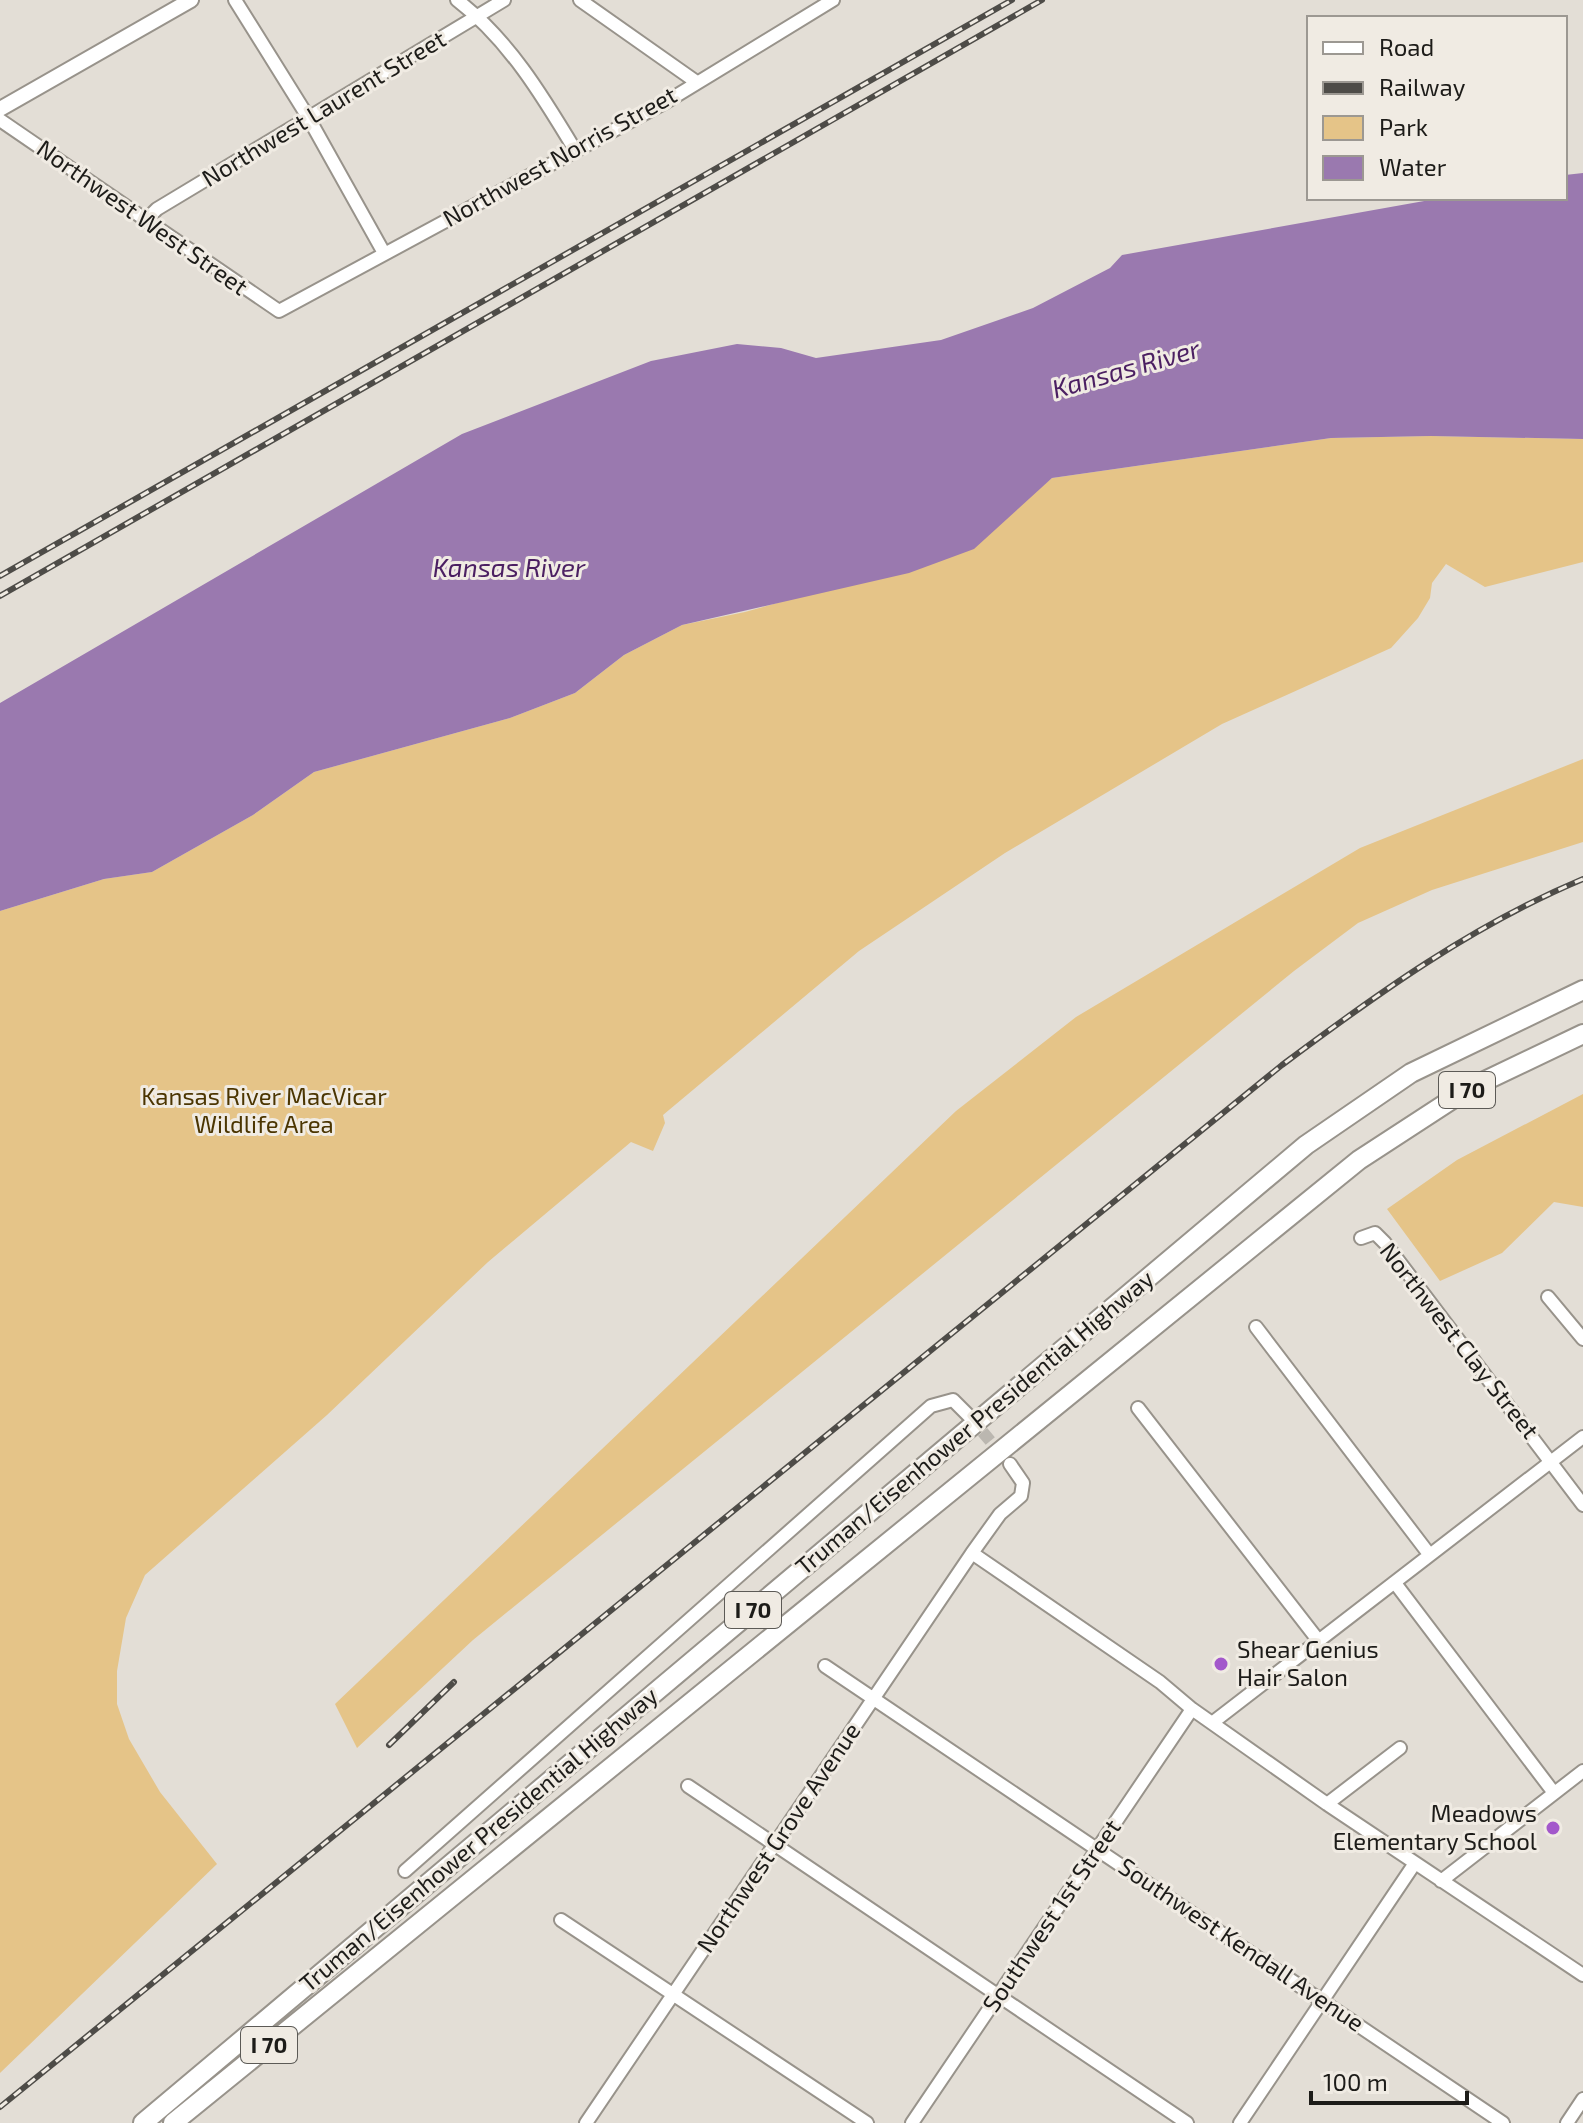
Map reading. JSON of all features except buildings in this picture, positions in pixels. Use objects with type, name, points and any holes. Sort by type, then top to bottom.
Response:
[{"type":"highway","name":"Truman/Eisenhower Presidential Highway","points":[[143,2123],[1306,1145],[1411,1073],[1583,990]]},
{"type":"highway","name":"Truman/Eisenhower Presidential Highway","points":[[173,2123],[1359,1160],[1468,1089],[1583,1034]]},
{"type":"main road","points":[[0,109],[191,0]]},
{"type":"street","points":[[235,0],[308,117],[384,253]]},
{"type":"street","points":[[457,0],[478,16],[534,83],[575,150]]},
{"type":"street","name":"Northwest Laurent Street","points":[[146,220],[157,209],[504,0]]},
{"type":"street","points":[[580,0],[695,81]]},
{"type":"street","name":"Northwest Norris Street","points":[[284,309],[666,102],[695,81],[833,0]]},
{"type":"street","name":"Northwest West Street","points":[[0,120],[273,309],[284,309]]},
{"type":"street","name":"Northwest Clay Street","points":[[1361,1238],[1375,1233],[1385,1243],[1551,1461]]},
{"type":"street","points":[[1548,1297],[1583,1339]]},
{"type":"street","points":[[1256,1327],[1429,1554]]},
{"type":"street","points":[[405,1871],[931,1406],[953,1400],[971,1418]]},
{"type":"street","points":[[1138,1408],[1318,1640]]},
{"type":"street","points":[[1212,1723],[1583,1437]]},
{"type":"street","points":[[1551,1461],[1583,1505]]},
{"type":"street","name":"Northwest Grove Avenue","points":[[586,2123],[972,1553],[1000,1514],[1021,1496],[1023,1483],[1010,1464]]},
{"type":"street","points":[[972,1553],[1160,1682],[1192,1709],[1327,1804],[1583,1975]]},
{"type":"street","points":[[1395,1583],[1554,1793]]},
{"type":"street","name":"Southwest Kendall Avenue","points":[[825,1666],[1503,2123]]},
{"type":"street","name":"Southwest 1st Street","points":[[912,2123],[1192,1709]]},
{"type":"street","points":[[1327,1804],[1400,1748]]},
{"type":"street","points":[[1441,1881],[1583,1771]]},
{"type":"street","points":[[688,1786],[1187,2123]]},
{"type":"street","points":[[1240,2123],[1415,1863]]},
{"type":"street","points":[[561,1920],[674,1992],[867,2123]]},
{"type":"street","points":[[1567,2123],[1583,2099]]},
{"type":"green space","name":"Kansas River MacVicar Wildlife Area","points":[[1331,438],[1583,439],[1583,562],[1485,587],[1446,564],[1432,583],[1430,598],[1418,618],[1391,648],[1222,724],[1005,853],[859,951],[663,1115],[665,1123],[653,1151],[631,1142],[488,1262],[327,1415],[145,1575],[126,1618],[117,1671],[117,1704],[129,1739],[160,1792],[217,1864],[0,2073],[0,911],[104,879],[152,872],[253,815],[314,772],[510,718],[575,693],[624,655],[682,625],[745,612],[823,590],[1023,502],[1052,478]]},
{"type":"green space","points":[[1583,759],[1583,842],[1432,890],[1358,923],[1294,971],[473,1640],[357,1748],[335,1704],[956,1111],[1076,1017],[1360,848]]},
{"type":"green space","points":[[1583,1094],[1583,1207],[1554,1202],[1502,1253],[1440,1281],[1387,1209],[1457,1160]]},
{"type":"water","name":"Kansas River","points":[[1583,173],[1583,439],[1331,438],[1052,478],[974,549],[909,573],[682,625],[624,655],[575,693],[510,718],[314,772],[253,815],[152,872],[104,879],[0,911],[0,703],[462,434],[651,361],[737,344],[781,348],[816,358],[941,340],[1033,308],[1110,268],[1122,255],[1430,200],[1567,200],[1567,175]]},
{"type":"tunnel","points":[[971,1418],[1002,1455]]},
{"type":"railway","points":[[0,576],[1012,0]]},
{"type":"railway","points":[[0,596],[1042,0]]},
{"type":"railway","points":[[0,2107],[1282,1065],[1390,987],[1464,939],[1583,879]]},
{"type":"railway","points":[[389,1745],[454,1682]]},
{"type":"place","name":"Shear Genius Hair Salon","points":[[1221,1664]]},
{"type":"place","name":"Meadows Elementary School","points":[[1553,1828]]}]
